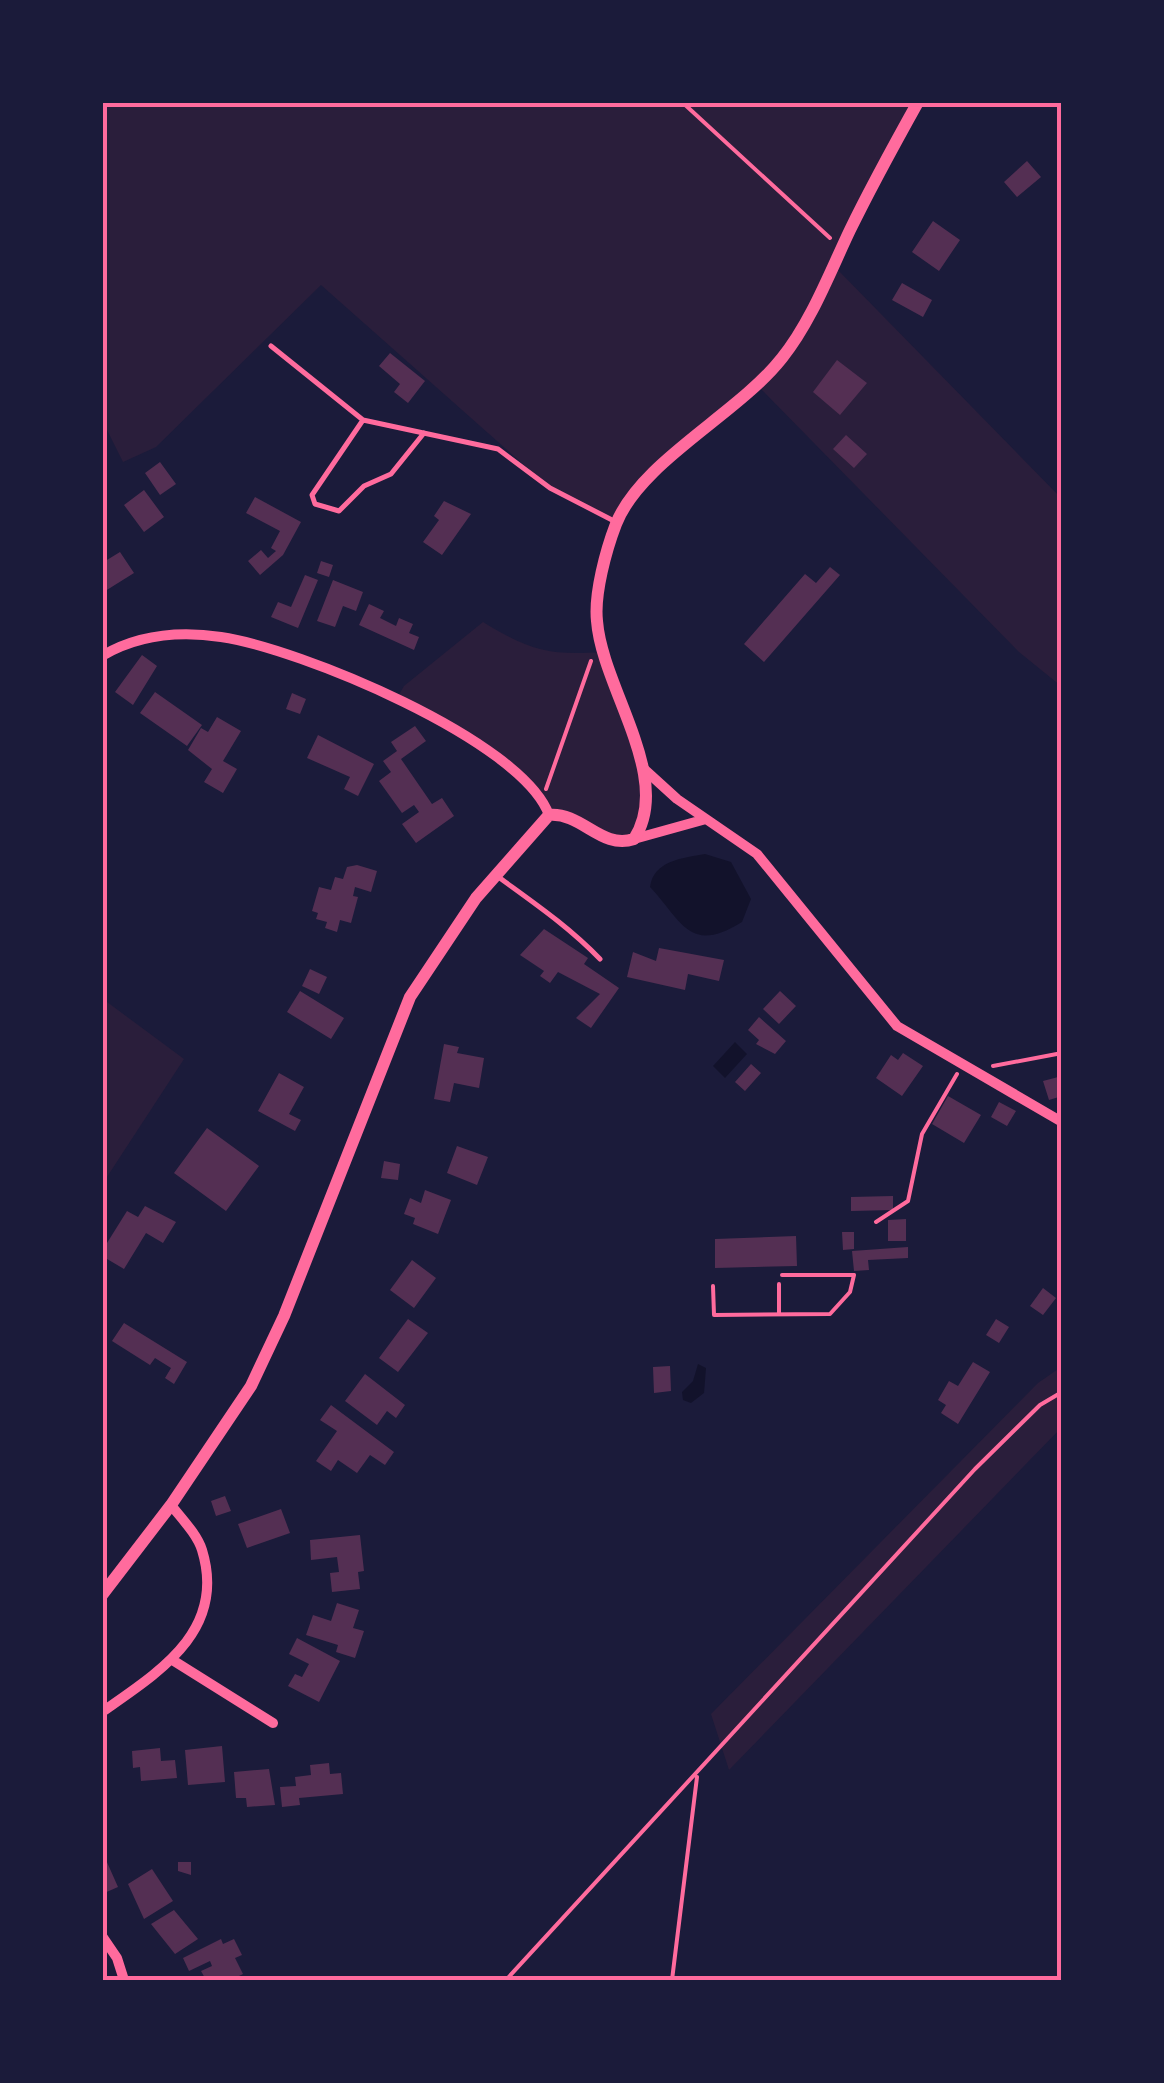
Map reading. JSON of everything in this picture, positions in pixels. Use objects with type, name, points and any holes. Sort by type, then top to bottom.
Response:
[{"type":"street","points":[[634,839],[648,801],[644,768],[596,618],[617,522],[656,468],[720,420],[783,357],[918,102]]},
{"type":"street","points":[[102,656],[132,641],[171,635],[221,637],[261,645],[394,697],[476,742],[543,798],[549,815]]},
{"type":"street","points":[[644,768],[757,854],[897,1026],[1062,1122]]},
{"type":"street","points":[[549,815],[568,817],[608,840],[634,839],[706,818]]},
{"type":"street","points":[[102,1595],[171,1505],[251,1386],[410,997],[495,874],[549,815]]},
{"type":"street","points":[[102,1712],[174,1661],[196,1632],[206,1605],[201,1546],[171,1505]]},
{"type":"street","points":[[174,1661],[273,1724]]},
{"type":"street","points":[[102,1936],[117,1958],[124,1980]]},
{"type":"lane","points":[[271,346],[363,420],[498,449],[550,488],[617,522]]},
{"type":"lane","points":[[363,420],[312,495],[315,504],[325,510],[339,511],[364,486],[391,474],[424,433]]},
{"type":"lane","points":[[495,874],[529,901],[552,912],[600,959]]},
{"type":"path","points":[[682,102],[841,248]]},
{"type":"path","points":[[543,798],[599,636]]},
{"type":"path","points":[[876,1222],[908,1201],[922,1134],[968,1068],[1062,1053]]},
{"type":"path","points":[[714,1286],[714,1316],[830,1314],[854,1282],[854,1274],[782,1275]]},
{"type":"path","points":[[779,1284],[779,1314]]},
{"type":"path","points":[[506,1980],[975,1469],[1040,1404],[1062,1392]]},
{"type":"path","points":[[672,1980],[697,1776]]},
{"type":"shaded area","points":[[103,103],[918,103],[835,267],[1061,498],[1061,686],[1019,652],[757,385],[674,453],[617,523],[550,488],[321,285],[156,447],[123,462],[103,422]]},
{"type":"shaded area","points":[[483,622],[540,649],[602,652],[644,769],[640,830],[623,842],[549,815],[513,772],[397,698],[404,686]]},
{"type":"shaded area","points":[[705,854],[731,862],[751,899],[742,922],[710,935],[688,930],[650,887],[652,878],[663,866]]},
{"type":"shaded area","points":[[103,999],[184,1059],[103,1183]]},
{"type":"shaded area","points":[[735,1042],[747,1054],[725,1078],[713,1066]]},
{"type":"shaded area","points":[[698,1364],[706,1368],[704,1393],[691,1403],[683,1400],[682,1392],[693,1381]]},
{"type":"shaded area","points":[[1061,1367],[1061,1428],[729,1770],[711,1714],[1038,1383]]},
{"type":"building","points":[[1027,161],[1041,177],[1017,197],[1004,182]]},
{"type":"building","points":[[933,221],[960,240],[939,271],[912,252]]},
{"type":"building","points":[[902,283],[932,300],[923,317],[892,300]]},
{"type":"building","points":[[390,353],[425,381],[408,403],[394,392],[400,384],[379,366]]},
{"type":"building","points":[[837,360],[867,383],[840,415],[813,392]]},
{"type":"building","points":[[846,435],[867,454],[854,468],[833,449]]},
{"type":"building","points":[[160,462],[176,484],[160,495],[145,473]]},
{"type":"building","points":[[144,490],[164,517],[144,532],[124,505]]},
{"type":"building","points":[[255,497],[301,522],[283,555],[260,575],[248,561],[261,550],[268,558],[276,551],[271,548],[280,531],[246,513]]},
{"type":"building","points":[[444,501],[471,514],[442,555],[423,542],[439,520],[434,516]]},
{"type":"building","points":[[120,552],[134,573],[102,593],[102,563]]},
{"type":"building","points":[[321,561],[333,565],[329,577],[317,573]]},
{"type":"building","points":[[830,567],[840,575],[764,662],[744,644],[805,574],[816,583]]},
{"type":"building","points":[[305,575],[318,580],[298,628],[271,617],[278,602],[291,607]]},
{"type":"building","points":[[333,580],[363,592],[356,611],[343,606],[335,627],[317,621]]},
{"type":"building","points":[[369,604],[384,611],[380,618],[396,626],[399,618],[413,624],[409,633],[419,637],[414,650],[359,625]]},
{"type":"building","points":[[142,655],[157,666],[133,705],[115,692]]},
{"type":"building","points":[[155,692],[202,725],[187,746],[140,713]]},
{"type":"building","points":[[292,693],[306,699],[300,714],[286,709]]},
{"type":"building","points":[[217,717],[241,731],[223,761],[237,769],[223,793],[204,782],[212,769],[188,750],[201,728],[208,732]]},
{"type":"building","points":[[415,726],[426,741],[401,759],[432,804],[442,798],[454,816],[416,843],[402,824],[419,812],[414,805],[402,813],[379,781],[391,772],[383,761],[397,751],[391,742]]},
{"type":"building","points":[[318,735],[374,764],[358,796],[344,789],[350,777],[307,758]]},
{"type":"building","points":[[357,865],[377,871],[371,892],[355,887],[353,896],[358,897],[351,923],[340,920],[337,932],[325,928],[327,922],[316,919],[318,913],[312,911],[319,887],[331,890],[335,877],[343,879],[347,867]]},
{"type":"building","points":[[544,929],[588,958],[584,964],[619,988],[591,1028],[576,1018],[600,994],[558,972],[550,983],[540,976],[544,971],[520,955]]},
{"type":"building","points":[[659,948],[724,960],[719,981],[688,974],[685,990],[627,977],[633,952],[656,961]]},
{"type":"building","points":[[310,969],[327,977],[319,994],[302,986]]},
{"type":"building","points":[[300,991],[344,1018],[331,1039],[287,1012]]},
{"type":"building","points":[[780,991],[796,1006],[779,1024],[763,1009]]},
{"type":"building","points":[[759,1017],[786,1041],[775,1054],[756,1044],[759,1040],[748,1030]]},
{"type":"building","points":[[444,1044],[459,1047],[457,1053],[484,1058],[479,1088],[454,1083],[450,1102],[434,1099]]},
{"type":"building","points":[[903,1053],[923,1066],[902,1096],[876,1078],[891,1055],[898,1060]]},
{"type":"building","points":[[751,1064],[761,1073],[745,1091],[735,1082]]},
{"type":"building","points":[[279,1073],[304,1087],[289,1114],[301,1120],[295,1131],[258,1111]]},
{"type":"building","points":[[1062,1076],[1062,1096],[1049,1100],[1043,1081]]},
{"type":"building","points":[[948,1096],[981,1115],[964,1143],[932,1124]]},
{"type":"building","points":[[999,1102],[1016,1111],[1007,1126],[991,1117]]},
{"type":"building","points":[[207,1128],[259,1166],[226,1211],[174,1173]]},
{"type":"building","points":[[457,1146],[488,1157],[477,1185],[447,1173]]},
{"type":"building","points":[[384,1161],[400,1164],[398,1180],[381,1178]]},
{"type":"building","points":[[425,1190],[451,1200],[438,1234],[413,1224],[415,1218],[404,1214],[410,1198],[421,1203]]},
{"type":"building","points":[[893,1196],[893,1210],[851,1211],[851,1197]]},
{"type":"building","points":[[145,1206],[176,1222],[163,1243],[146,1233],[124,1269],[102,1256],[102,1251],[127,1211],[138,1217]]},
{"type":"building","points":[[906,1219],[906,1241],[888,1241],[888,1220]]},
{"type":"building","points":[[842,1232],[854,1232],[854,1249],[843,1250]]},
{"type":"building","points":[[796,1236],[797,1266],[715,1268],[715,1239]]},
{"type":"building","points":[[908,1247],[908,1258],[868,1260],[869,1270],[854,1271],[852,1251]]},
{"type":"building","points":[[412,1260],[436,1278],[414,1308],[390,1290]]},
{"type":"building","points":[[1043,1288],[1056,1298],[1043,1315],[1030,1306]]},
{"type":"building","points":[[408,1319],[428,1333],[398,1372],[379,1358]]},
{"type":"building","points":[[996,1319],[1009,1327],[999,1343],[986,1335]]},
{"type":"building","points":[[124,1323],[187,1362],[174,1384],[165,1378],[171,1368],[155,1358],[150,1365],[112,1341]]},
{"type":"building","points":[[973,1362],[990,1372],[958,1424],[941,1413],[946,1405],[938,1400],[949,1381],[958,1386]]},
{"type":"building","points":[[670,1366],[671,1391],[654,1393],[653,1367]]},
{"type":"building","points":[[365,1374],[405,1405],[396,1418],[387,1411],[377,1425],[345,1401]]},
{"type":"building","points":[[331,1405],[394,1452],[385,1465],[370,1455],[357,1473],[338,1460],[331,1471],[316,1461],[337,1431],[320,1420]]},
{"type":"building","points":[[225,1496],[231,1511],[216,1516],[211,1501]]},
{"type":"building","points":[[281,1509],[290,1533],[247,1548],[238,1524]]},
{"type":"building","points":[[360,1535],[364,1571],[358,1572],[360,1589],[332,1592],[330,1573],[339,1572],[337,1557],[311,1560],[310,1540]]},
{"type":"building","points":[[337,1603],[359,1610],[353,1628],[364,1631],[355,1658],[336,1652],[338,1645],[306,1635],[313,1615],[331,1621]]},
{"type":"building","points":[[297,1638],[340,1661],[319,1702],[288,1686],[295,1674],[302,1677],[309,1664],[289,1654]]},
{"type":"building","points":[[222,1746],[225,1782],[188,1785],[185,1750]]},
{"type":"building","points":[[160,1748],[161,1761],[175,1760],[177,1778],[141,1781],[140,1767],[133,1768],[132,1751]]},
{"type":"building","points":[[329,1763],[330,1774],[341,1773],[343,1794],[299,1798],[300,1805],[282,1807],[280,1787],[296,1786],[295,1777],[311,1775],[310,1765]]},
{"type":"building","points":[[269,1769],[275,1805],[247,1807],[246,1798],[236,1798],[234,1772]]},
{"type":"building","points":[[102,1851],[118,1887],[102,1894]]},
{"type":"building","points":[[178,1862],[191,1862],[191,1875],[178,1871]]},
{"type":"building","points":[[152,1869],[173,1901],[144,1919],[128,1884]]},
{"type":"building","points":[[174,1910],[198,1939],[175,1954],[151,1924]]},
{"type":"building","points":[[221,1939],[223,1944],[234,1939],[242,1955],[235,1958],[243,1974],[231,1980],[206,1980],[201,1971],[212,1966],[210,1961],[189,1971],[183,1958]]}]
